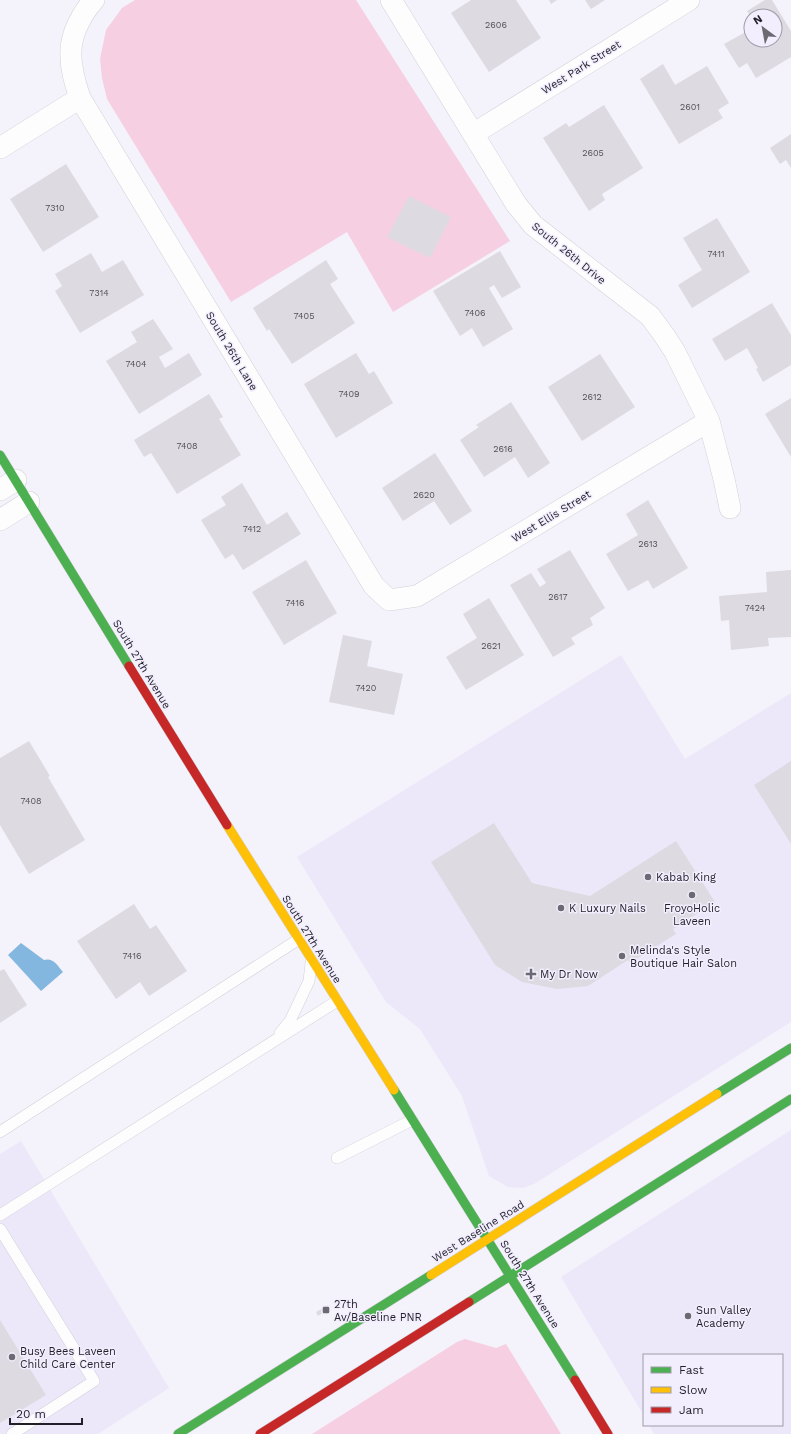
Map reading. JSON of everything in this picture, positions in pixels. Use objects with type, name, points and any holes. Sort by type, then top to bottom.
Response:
[{"type":"main road","name":"South 27th Avenue","points":[[0,455],[8,485],[29,502],[187,762],[488,1238],[608,1434]]},
{"type":"main road","name":"West Baseline Road","points":[[178,1434],[791,1048]]},
{"type":"main road","points":[[260,1434],[791,1099]]},
{"type":"street","name":"South 26th Lane","points":[[94,0],[83,13],[74,34],[71,51],[74,79],[80,98],[374,586],[389,600]]},
{"type":"street","name":"South 26th Drive","points":[[391,0],[516,204],[533,225],[650,316],[675,352],[709,421],[730,508]]},
{"type":"street","name":"West Park Street","points":[[473,134],[689,0]]},
{"type":"street","points":[[0,148],[80,98]]},
{"type":"street","name":"West Ellis Street","points":[[389,600],[417,596],[709,421]]},
{"type":"street","points":[[0,520],[29,502]]},
{"type":"lane","points":[[0,1132],[299,939]]},
{"type":"lane","points":[[272,1043],[290,1021],[309,981],[311,959]]},
{"type":"lane","points":[[0,1215],[337,1001]]},
{"type":"lane","points":[[337,1158],[412,1120]]},
{"type":"lane","points":[[0,1229],[94,1381],[12,1434]]},
{"type":"shaded area","points":[[135,0],[356,0],[510,241],[393,312],[347,232],[231,302],[107,99],[102,78],[100,59],[106,30],[122,8]]},
{"type":"shaded area","points":[[621,655],[685,759],[791,693],[791,1022],[534,1184],[523,1188],[508,1187],[489,1176],[462,1096],[420,1029],[386,1002],[297,857]]},
{"type":"shaded area","name":"Sun Valley Academy","points":[[791,1130],[791,1434],[654,1434],[650,1426],[783,1426],[783,1354],[643,1354],[643,1414],[561,1277]]},
{"type":"shaded area","points":[[21,1141],[169,1388],[98,1434],[0,1434],[0,1154]]},
{"type":"shaded area","points":[[465,1339],[496,1348],[506,1344],[561,1434],[312,1434],[457,1342]]},
{"type":"water","points":[[21,943],[44,960],[47,959],[53,961],[63,972],[41,991],[8,955]]},
{"type":"building","points":[[471,0],[516,0],[541,38],[489,72],[451,13]]},
{"type":"building","points":[[549,0],[557,0],[551,4]]},
{"type":"building","points":[[585,0],[605,0],[591,9]]},
{"type":"building","points":[[765,0],[772,0],[777,8],[752,8]]},
{"type":"building","points":[[783,18],[791,31],[791,57],[756,78],[747,63],[739,68],[724,44],[743,33],[743,48],[783,48]]},
{"type":"building","points":[[663,64],[675,85],[707,66],[729,103],[718,110],[723,118],[679,144],[640,79]]},
{"type":"building","points":[[604,105],[643,168],[602,194],[605,200],[589,211],[543,138],[566,123],[569,127]]},
{"type":"building","points":[[791,134],[791,168],[786,160],[780,164],[770,148]]},
{"type":"building","points":[[66,164],[99,217],[43,252],[10,199]]},
{"type":"building","points":[[409,196],[451,217],[430,258],[387,237]]},
{"type":"building","points":[[717,218],[750,272],[692,308],[678,285],[702,270],[683,238]]},
{"type":"building","points":[[500,251],[521,287],[502,298],[494,285],[489,288],[513,329],[483,347],[472,328],[460,336],[433,291]]},
{"type":"building","points":[[91,253],[102,272],[123,260],[144,295],[80,333],[55,291],[62,286],[55,274]]},
{"type":"building","points":[[326,260],[338,279],[330,284],[355,323],[292,364],[269,329],[267,331],[253,308]]},
{"type":"building","points":[[772,303],[791,335],[791,365],[763,382],[756,369],[758,368],[747,348],[725,361],[712,339]]},
{"type":"building","points":[[153,319],[173,349],[159,357],[165,368],[189,353],[202,375],[139,414],[106,361],[137,342],[131,332]]},
{"type":"building","points":[[356,353],[369,374],[374,371],[393,403],[336,438],[304,384]]},
{"type":"building","points":[[600,354],[635,407],[582,441],[548,387]]},
{"type":"building","points":[[209,394],[223,417],[219,419],[241,455],[177,494],[151,453],[144,457],[134,440]]},
{"type":"building","points":[[791,398],[791,457],[765,414]]},
{"type":"building","points":[[511,402],[550,463],[528,478],[515,457],[484,477],[460,440],[479,427],[476,425]]},
{"type":"building","points":[[435,453],[472,511],[450,525],[434,501],[403,521],[382,488]]},
{"type":"building","points":[[242,483],[267,525],[287,512],[301,534],[243,570],[233,554],[225,559],[201,520],[226,505],[221,497]]},
{"type":"building","points":[[648,500],[688,568],[653,589],[648,580],[628,591],[606,554],[638,535],[626,514]]},
{"type":"building","points":[[570,550],[605,608],[590,618],[593,625],[571,638],[575,644],[553,657],[510,585],[531,573],[540,587],[546,583],[537,569]]},
{"type":"building","points":[[306,560],[337,613],[284,645],[252,592]]},
{"type":"building","points":[[791,570],[791,637],[768,638],[769,646],[731,650],[729,620],[721,621],[719,596],[767,592],[766,572]]},
{"type":"building","points":[[489,598],[524,655],[466,690],[446,657],[477,638],[463,614]]},
{"type":"building","points":[[343,635],[372,641],[367,666],[403,674],[394,715],[329,702]]},
{"type":"building","points":[[29,741],[85,840],[29,874],[0,825],[0,758]]},
{"type":"building","points":[[791,761],[791,844],[754,785]]},
{"type":"building","points":[[494,823],[532,883],[590,896],[676,841],[715,902],[673,929],[676,934],[630,963],[628,960],[588,986],[557,989],[522,982],[495,965],[431,862]]},
{"type":"building","points":[[134,904],[150,929],[156,925],[187,971],[149,996],[140,982],[116,999],[77,941]]},
{"type":"building","points":[[4,969],[27,1005],[0,1023],[0,971]]},
{"type":"building","points":[[328,1305],[330,1308],[318,1316],[316,1312]]},
{"type":"building","name":"Busy Bees Laveen Child Care Center","points":[[0,1320],[46,1395],[0,1423]]},
{"type":"traffic: fast","points":[[0,455],[129,666]]},
{"type":"traffic: fast","points":[[717,1094],[791,1048]]},
{"type":"traffic: fast","points":[[394,1090],[575,1380]]},
{"type":"traffic: fast","points":[[469,1302],[791,1099]]},
{"type":"traffic: fast","points":[[178,1434],[431,1275]]},
{"type":"traffic: slow","points":[[227,825],[394,1090]]},
{"type":"traffic: slow","points":[[431,1275],[717,1094]]},
{"type":"traffic: jam","points":[[129,666],[227,825]]},
{"type":"traffic: jam","points":[[260,1434],[469,1302]]},
{"type":"traffic: jam","points":[[575,1380],[608,1434]]},
{"type":"place","name":"Kabab King","points":[[648,877]]},
{"type":"place","name":"FroyoHolic Laveen","points":[[692,895]]},
{"type":"place","name":"K Luxury Nails","points":[[561,908]]},
{"type":"place","name":"Melinda's Style Boutique Hair Salon","points":[[622,956]]},
{"type":"place","name":"My Dr Now","points":[[531,974]]},
{"type":"place","name":"27th Av/Baseline PNR","points":[[326,1310]]},
{"type":"place","name":"Sun Valley Academy","points":[[688,1316]]},
{"type":"place","name":"Busy Bees Laveen Child Care Center","points":[[12,1357]]}]
